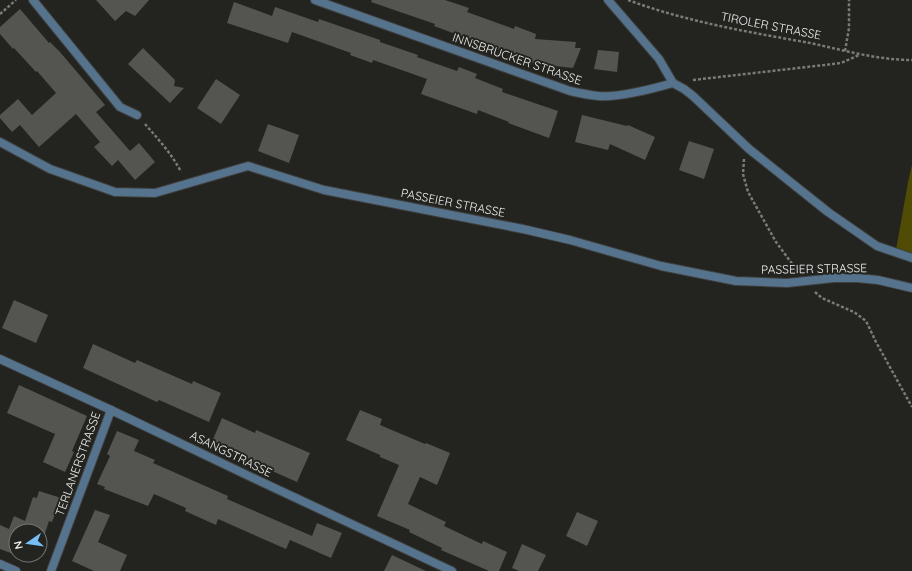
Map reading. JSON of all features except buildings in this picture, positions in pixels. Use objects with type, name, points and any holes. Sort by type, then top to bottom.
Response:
[{"type":"street","points":[[33,0],[120,106],[137,115]]},
{"type":"street","name":"INNSBRUCKER STRASSE","points":[[315,0],[570,92],[599,96],[613,95],[673,83]]},
{"type":"street","points":[[608,0],[659,59],[673,83],[693,96],[749,149],[828,212],[871,242],[890,251],[912,258]]},
{"type":"street","name":"PASSEIER STRASSE","points":[[0,142],[50,169],[115,192],[155,193],[248,166],[324,190],[523,229],[570,240],[661,266],[736,281],[779,283],[805,282],[834,278],[857,278],[878,280],[912,288]]},
{"type":"street","name":"ASANGSTRASSE","points":[[0,359],[452,571]]},
{"type":"street","name":"TERLANERSTRASSE","points":[[51,571],[111,410]]},
{"type":"street","points":[[0,564],[16,571]]},
{"type":"path","points":[[0,14],[16,0]]},
{"type":"path","name":"TIROLER STRASSE","points":[[628,0],[729,28],[859,54],[912,60]]},
{"type":"path","points":[[845,51],[849,28],[849,0]]},
{"type":"path","points":[[673,83],[841,63],[859,54]]},
{"type":"path","points":[[137,115],[176,162]]},
{"type":"path","points":[[749,149],[744,158],[743,168],[746,188],[776,242],[805,282],[822,298],[854,312],[866,321],[912,407]]},
{"type":"shaded area","points":[[912,165],[912,254],[896,250]]}]
